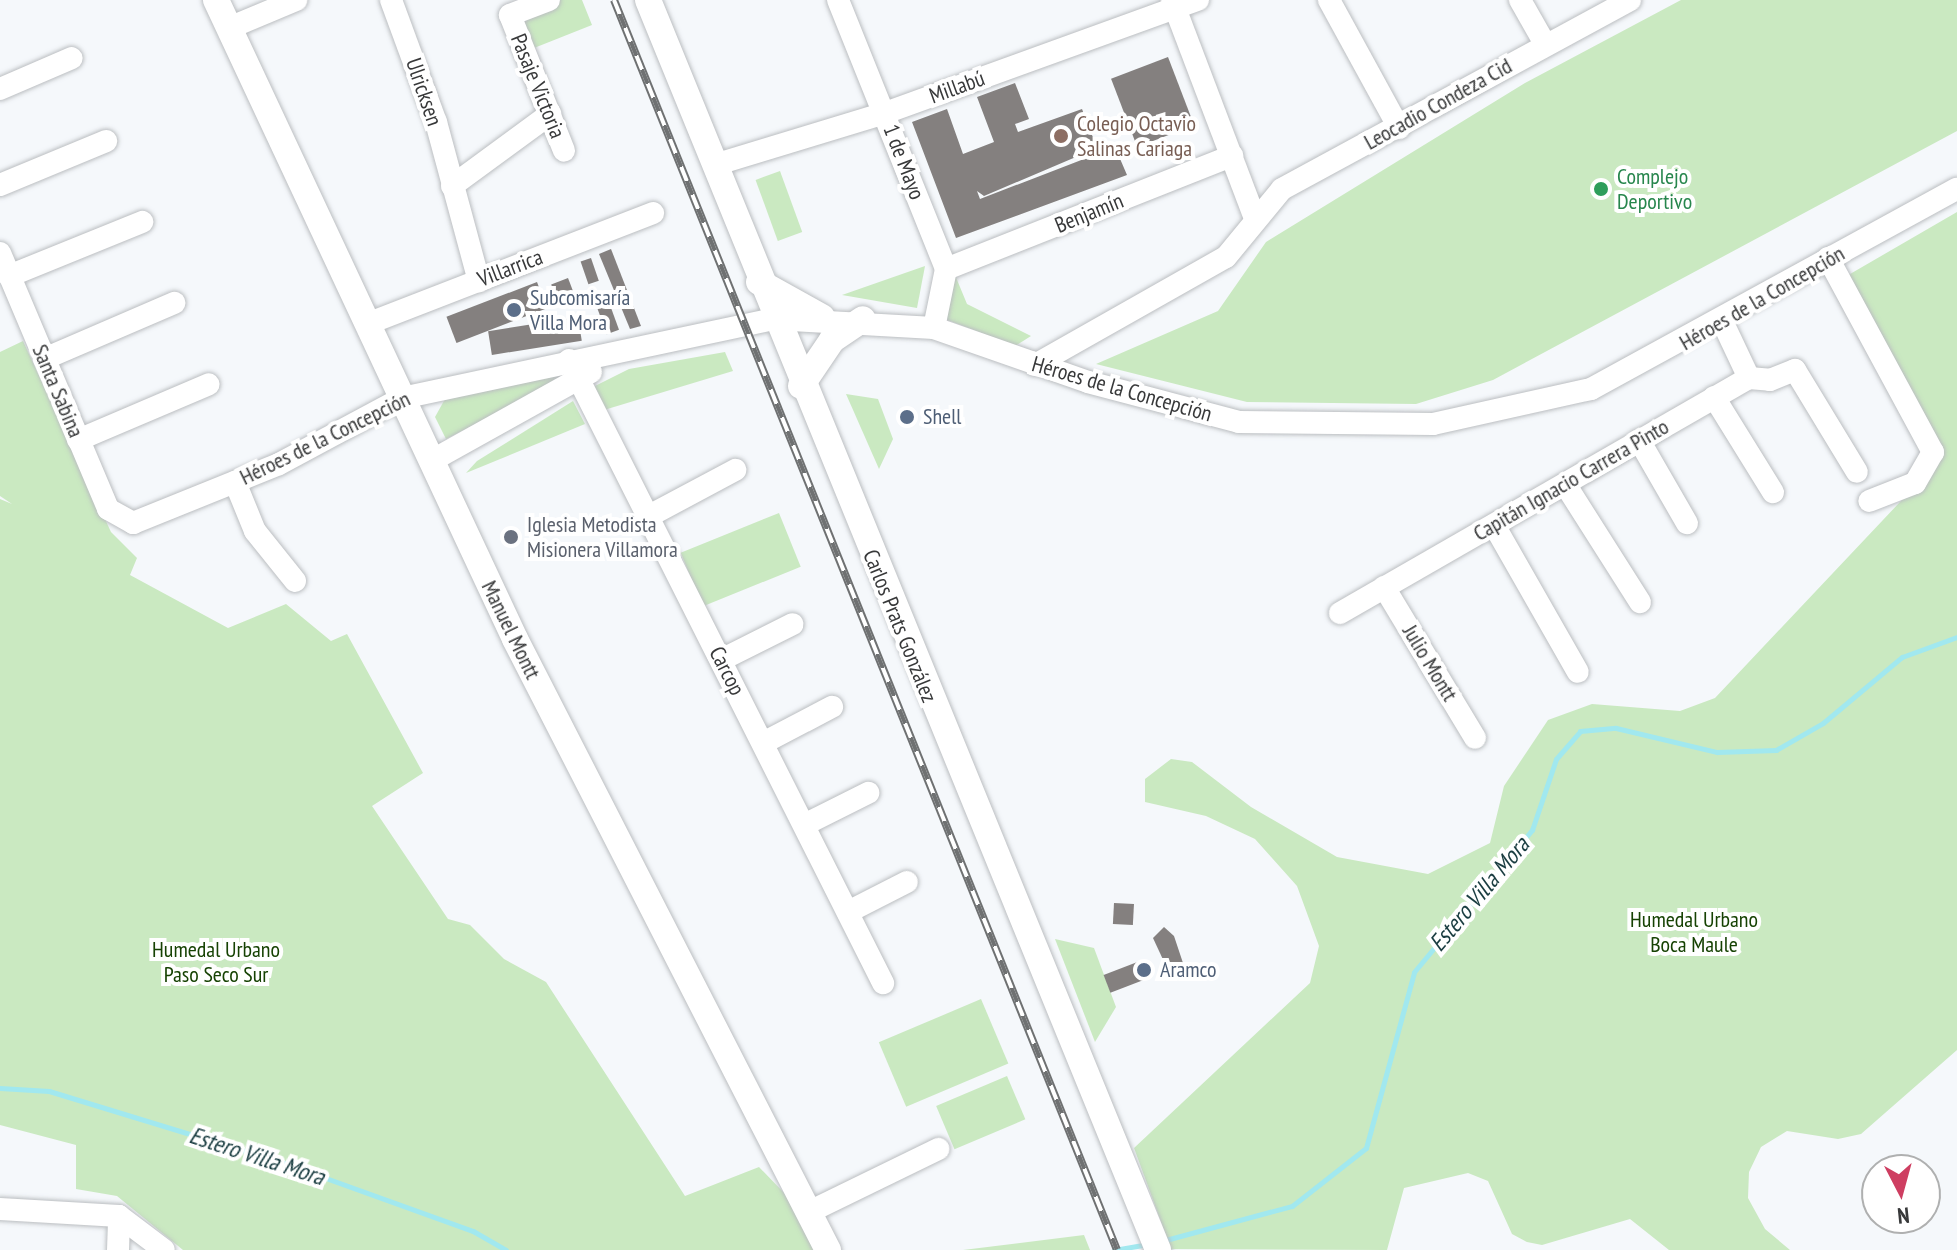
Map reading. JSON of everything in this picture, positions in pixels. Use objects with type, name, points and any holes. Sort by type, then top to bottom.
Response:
[{"type":"main road","name":"Manuel Montt","points":[[216,0],[554,719],[828,1250]]},
{"type":"main road","name":"Carlos Prats González","points":[[648,0],[801,386],[1158,1250]]},
{"type":"main road","points":[[759,282],[822,317]]},
{"type":"main road","points":[[801,386],[823,349],[863,319]]},
{"type":"street","points":[[229,28],[296,0]]},
{"type":"street","name":"Ulricksen","points":[[391,0],[452,186],[479,281]]},
{"type":"street","name":"Pasaje Victoria","points":[[549,0],[510,15],[564,151]]},
{"type":"street","name":"1 de Mayo","points":[[838,0],[946,269]]},
{"type":"street","name":"Millabú","points":[[714,165],[885,113],[1174,4],[1198,0]]},
{"type":"street","points":[[1329,0],[1399,128]]},
{"type":"street","points":[[1520,0],[1545,44]]},
{"type":"street","name":"Leocadio Condeza Cid","points":[[1035,365],[1226,257],[1255,218],[1282,189],[1630,0]]},
{"type":"street","points":[[1174,4],[1255,218]]},
{"type":"street","points":[[0,89],[72,58]]},
{"type":"street","points":[[452,186],[550,114]]},
{"type":"street","points":[[0,185],[106,141]]},
{"type":"street","name":"Benjamín","points":[[946,269],[1232,156]]},
{"type":"street","name":"Héroes de la Concepción","points":[[431,461],[575,369],[625,349],[774,319],[822,317],[934,328],[1088,382],[1239,422],[1433,424],[1591,389],[1723,323],[1828,258],[1957,189]]},
{"type":"street","name":"Villarrica","points":[[367,324],[653,213]]},
{"type":"street","points":[[3,261],[142,222]]},
{"type":"street","points":[[1828,258],[1933,452],[1915,483],[1869,501]]},
{"type":"street","name":"Santa Sabina","points":[[3,261],[108,509],[124,522]]},
{"type":"street","points":[[934,328],[946,269]]},
{"type":"street","points":[[44,359],[174,303]]},
{"type":"street","points":[[1723,323],[1749,378],[1770,380],[1795,370],[1857,472]]},
{"type":"street","points":[[1078,339],[1076,367],[1088,382]]},
{"type":"street","name":"Héroes de la Concepción","points":[[124,522],[235,482],[402,398],[575,369]]},
{"type":"street","name":"Carcop","points":[[575,369],[883,983]]},
{"type":"street","name":"Capitán Ignacio Carrera Pinto","points":[[1340,613],[1749,378]]},
{"type":"street","points":[[78,440],[209,384]]},
{"type":"street","points":[[1714,397],[1773,492]]},
{"type":"street","points":[[1639,440],[1687,523]]},
{"type":"street","points":[[649,516],[735,470]]},
{"type":"street","points":[[235,482],[255,531],[295,581]]},
{"type":"street","points":[[1565,484],[1640,602]]},
{"type":"street","points":[[1494,525],[1578,672]]},
{"type":"street","name":"Julio Montt","points":[[1384,587],[1475,738]]},
{"type":"street","points":[[721,660],[793,624]]},
{"type":"street","points":[[763,743],[832,707]]},
{"type":"street","points":[[804,825],[868,793]]},
{"type":"street","points":[[848,912],[907,882]]},
{"type":"street","points":[[809,1212],[938,1149]]},
{"type":"street","points":[[6,1208],[119,1216],[164,1250]]},
{"type":"street","points":[[118,1250],[119,1216]]},
{"type":"green space","points":[[558,0],[582,0],[592,25],[529,50],[515,17]]},
{"type":"green space","name":"Complejo Deportivo","points":[[1681,0],[1957,0],[1957,131],[1493,380],[1416,404],[1247,402],[1096,364],[1218,311],[1266,242],[1525,83]]},
{"type":"green space","points":[[780,171],[802,232],[778,241],[756,180]]},
{"type":"green space","name":"Humedal Urbano Boca Maule","points":[[1957,212],[1957,1050],[1861,1134],[1838,1139],[1787,1131],[1761,1147],[1749,1172],[1748,1198],[1765,1229],[1790,1250],[1669,1250],[1630,1219],[1542,1245],[1527,1242],[1512,1234],[1488,1181],[1468,1173],[1404,1188],[1387,1250],[1171,1249],[1134,1148],[1310,983],[1319,946],[1297,886],[1255,839],[1206,816],[1145,802],[1145,779],[1171,759],[1192,762],[1251,807],[1337,857],[1428,874],[1490,843],[1504,786],[1548,720],[1592,704],[1680,711],[1715,698],[1916,485],[1924,463],[1920,436],[1838,281]]},
{"type":"green space","points":[[925,266],[917,308],[842,295]]},
{"type":"green space","points":[[955,275],[967,304],[1031,336],[1015,346],[945,319]]},
{"type":"green space","name":"Humedal Urbano Paso Seco Sur","points":[[23,341],[111,532],[137,558],[130,575],[228,628],[286,604],[331,641],[347,634],[423,773],[372,806],[448,919],[470,925],[504,959],[546,982],[685,1196],[759,1167],[788,1197],[817,1250],[183,1250],[117,1196],[76,1189],[76,1145],[0,1125],[0,499],[12,504],[0,496],[0,352]]},
{"type":"green space","points":[[725,352],[733,371],[604,410],[593,387],[629,369]]},
{"type":"green space","points":[[566,367],[571,376],[446,439],[435,417],[445,399]]},
{"type":"green space","points":[[846,394],[878,399],[893,439],[879,469]]},
{"type":"green space","points":[[573,401],[585,424],[466,473],[477,461]]},
{"type":"green space","points":[[779,513],[801,567],[702,606],[681,553]]},
{"type":"green space","points":[[1055,939],[1094,948],[1116,1007],[1095,1042]]},
{"type":"green space","points":[[981,999],[1008,1063],[906,1107],[879,1042]]},
{"type":"green space","points":[[1007,1076],[1025,1119],[954,1149],[936,1106]]},
{"type":"green space","points":[[1084,1235],[1090,1250],[963,1250]]},
{"type":"building","points":[[1168,57],[1194,125],[1137,147],[1111,79]]},
{"type":"building","points":[[1015,83],[1029,119],[1015,124],[1018,132],[1082,109],[1097,148],[984,196],[977,191],[980,199],[1115,147],[1127,175],[956,238],[912,122],[947,109],[963,154],[994,142],[977,97]]},
{"type":"building","points":[[611,249],[641,326],[630,329],[599,254]]},
{"type":"building","points":[[591,258],[599,281],[588,284],[581,262]]},
{"type":"building","points":[[568,278],[575,296],[558,302],[551,284]]},
{"type":"building","points":[[537,282],[547,308],[456,343],[446,317]]},
{"type":"building","points":[[606,294],[619,330],[607,334],[594,298]]},
{"type":"building","points":[[578,317],[582,341],[492,355],[488,331]]},
{"type":"building","points":[[1114,903],[1134,904],[1133,925],[1113,924]]},
{"type":"building","points":[[1164,927],[1174,936],[1188,978],[1172,979],[1153,938]]},
{"type":"building","points":[[1140,961],[1147,979],[1110,993],[1104,975]]},
{"type":"waterway","name":"Estero Villa Mora","points":[[1162,1241],[1292,1206],[1366,1148],[1414,972],[1532,830],[1556,759],[1580,731],[1616,728],[1717,752],[1776,750],[1823,723],[1902,657],[1957,637]]},
{"type":"waterway","name":"Estero Villa Mora","points":[[0,1088],[49,1091],[284,1163],[473,1231],[506,1250]]},
{"type":"waterway","name":"Estero Villa Mora","points":[[1114,1250],[1148,1244]]},
{"type":"railway","points":[[614,0],[1117,1250]]},
{"type":"place","name":"Colegio Octavio Salinas Cariaga","points":[[1061,136]]},
{"type":"place","name":"Complejo Deportivo","points":[[1601,189]]},
{"type":"place","name":"Subcomisaría Villa Mora","points":[[514,310]]},
{"type":"place","name":"Shell","points":[[907,417]]},
{"type":"place","name":"Iglesia Metodista Misionera Villamora","points":[[511,537]]},
{"type":"place","name":"Aramco","points":[[1144,970]]}]
